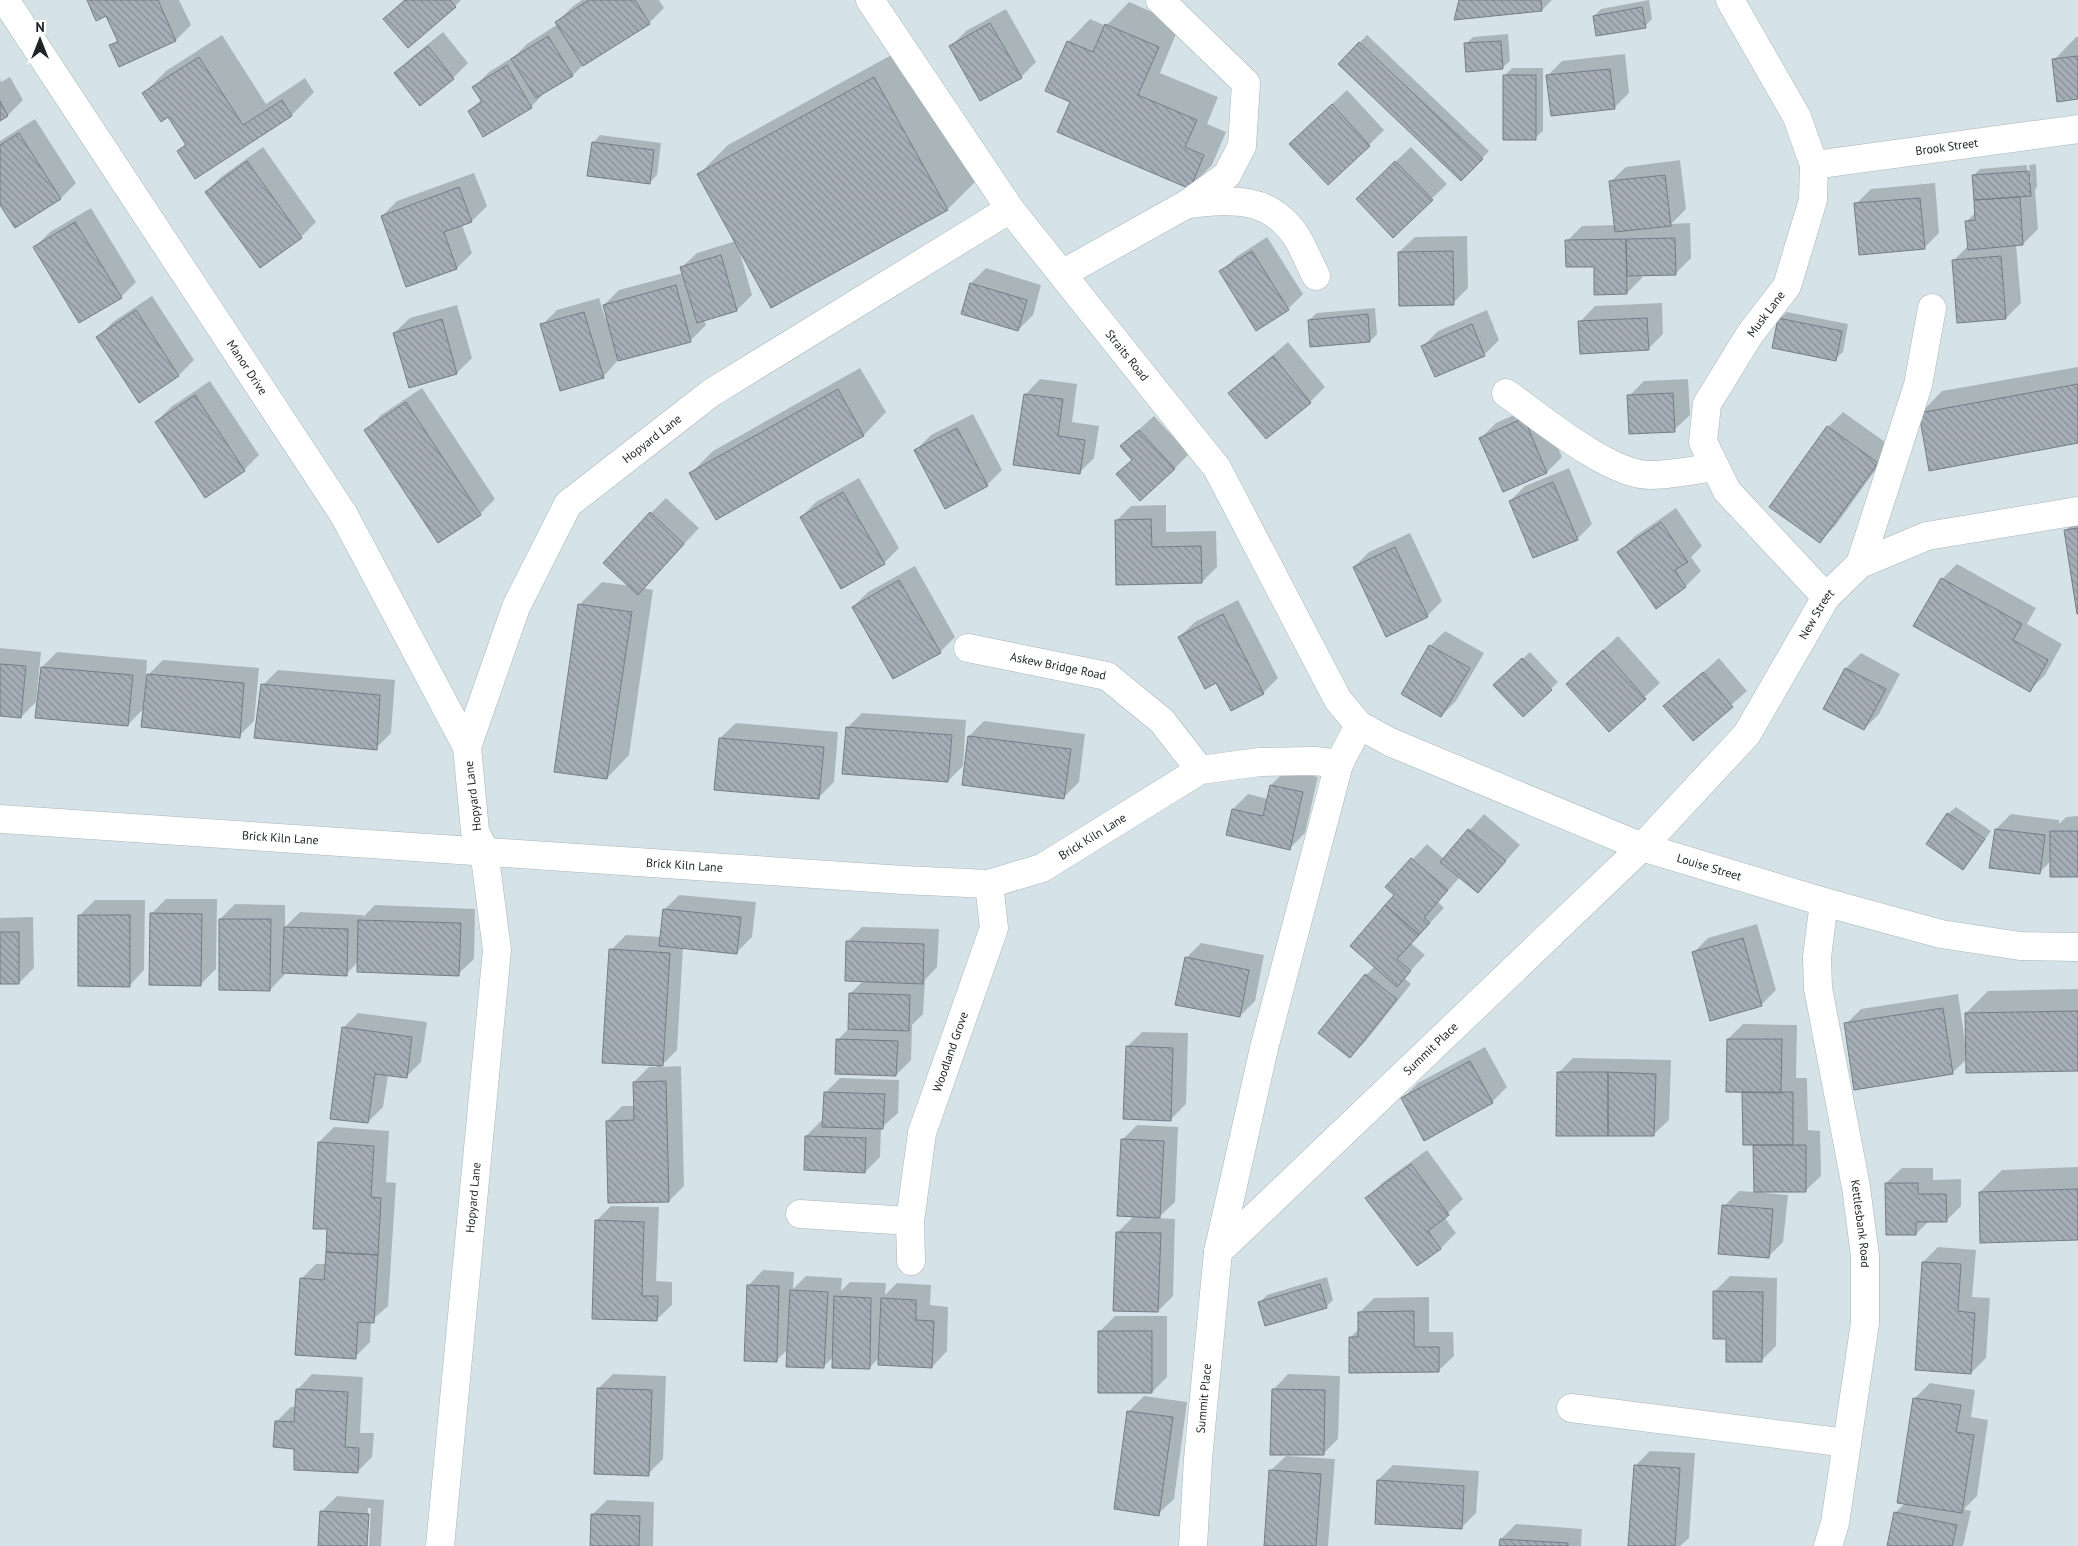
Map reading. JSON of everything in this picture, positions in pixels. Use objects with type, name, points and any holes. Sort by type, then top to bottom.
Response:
[{"type":"street","name":"Manor Drive","points":[[5,0],[344,514],[467,747]]},
{"type":"street","name":"Straits Road","points":[[870,0],[1010,209],[1217,468],[1338,700],[1359,724]]},
{"type":"street","points":[[1062,274],[1187,204],[1227,175],[1242,146],[1246,83],[1160,0]]},
{"type":"street","name":"Musk Lane","points":[[1730,0],[1797,117],[1814,165],[1813,200],[1787,286],[1750,334],[1706,404],[1703,442],[1727,491],[1826,597]]},
{"type":"street","name":"Brook Street","points":[[1814,165],[2078,129]]},
{"type":"street","points":[[1187,204],[1225,200],[1249,202],[1263,206],[1279,216],[1298,240],[1316,276]]},
{"type":"street","name":"Hopyard Lane","points":[[440,1546],[497,950],[484,850],[475,831],[467,747],[516,607],[568,504],[711,393],[1010,209]]},
{"type":"street","points":[[1860,564],[1918,385],[1932,308]]},
{"type":"street","points":[[1506,393],[1591,454],[1626,472],[1650,475],[1715,468]]},
{"type":"street","name":"New Street","points":[[1642,847],[1746,734],[1826,597],[1860,564],[1927,536],[2078,510]]},
{"type":"street","name":"Askew Bridge Road","points":[[968,648],[1107,676],[1162,721],[1200,770]]},
{"type":"street","name":"Summit Place","points":[[1193,1546],[1198,1458],[1218,1252],[1264,1048],[1339,764],[1359,724]]},
{"type":"street","name":"Louise Street","points":[[1359,724],[1390,742],[1642,847],[1824,902],[1941,934],[2020,946],[2078,947]]},
{"type":"street","name":"Brick Kiln Lane","points":[[0,819],[989,884],[1042,868],[1200,770],[1260,762],[1315,761],[1339,764]]},
{"type":"street","name":"Summit Place","points":[[1218,1252],[1642,847]]},
{"type":"street","name":"Woodland Grove","points":[[911,1261],[910,1221],[922,1133],[994,928],[989,884]]},
{"type":"street","name":"Kettlesbank Road","points":[[1824,902],[1817,957],[1818,988],[1856,1187],[1865,1256],[1864,1323],[1836,1523],[1828,1546]]},
{"type":"street","points":[[800,1214],[910,1221]]},
{"type":"street","points":[[1571,1408],[1847,1443]]},
{"type":"building","points":[[87,0],[158,0],[176,41],[119,67],[109,45],[118,42],[106,16],[96,21]]},
{"type":"building","points":[[405,0],[450,0],[456,7],[408,48],[383,19]]},
{"type":"building","points":[[589,0],[635,0],[650,24],[583,66],[555,22]]},
{"type":"building","points":[[1459,0],[1541,0],[1542,11],[1454,20]]},
{"type":"building","points":[[1642,7],[1646,28],[1596,36],[1593,16]]},
{"type":"building","points":[[990,23],[1022,78],[980,101],[949,46]]},
{"type":"building","points":[[1105,24],[1159,47],[1138,95],[1197,120],[1185,147],[1204,155],[1190,189],[1057,132],[1070,102],[1045,91],[1067,41],[1093,52]]},
{"type":"building","points":[[548,36],[573,76],[536,98],[511,59]]},
{"type":"building","points":[[1501,41],[1503,69],[1466,72],[1464,43]]},
{"type":"building","points":[[1359,42],[1483,159],[1461,181],[1338,64]]},
{"type":"building","points":[[428,46],[454,79],[420,106],[394,73]]},
{"type":"building","points":[[2078,56],[2078,99],[2057,102],[2052,59]]},
{"type":"building","points":[[199,57],[243,125],[282,100],[292,116],[195,179],[177,151],[186,145],[168,117],[161,122],[142,93]]},
{"type":"building","points":[[507,65],[532,108],[483,137],[468,111],[482,102],[472,87]]},
{"type":"building","points":[[1610,69],[1615,109],[1551,116],[1546,75]]},
{"type":"building","points":[[1503,75],[1536,75],[1536,140],[1503,140]]},
{"type":"building","points":[[874,77],[948,210],[771,308],[697,174]]},
{"type":"building","points":[[0,101],[8,116],[0,121]]},
{"type":"building","points":[[1332,104],[1370,146],[1328,185],[1289,144]]},
{"type":"building","points":[[19,133],[61,199],[15,228],[0,205],[0,145]]},
{"type":"building","points":[[592,142],[654,150],[650,184],[587,176]]},
{"type":"building","points":[[247,161],[302,238],[260,268],[205,192]]},
{"type":"building","points":[[1395,161],[1433,200],[1393,238],[1356,199]]},
{"type":"building","points":[[2029,171],[2031,196],[1974,200],[1972,175]]},
{"type":"building","points":[[1665,175],[1671,226],[1615,232],[1609,181]]},
{"type":"building","points":[[459,187],[472,222],[444,232],[457,269],[406,287],[381,216]]},
{"type":"building","points":[[2020,197],[2023,245],[1968,250],[1965,221],[1975,220],[1974,200]]},
{"type":"building","points":[[1920,198],[1925,249],[1859,255],[1854,203]]},
{"type":"building","points":[[75,222],[122,298],[79,323],[33,247]]},
{"type":"building","points":[[1675,238],[1676,275],[1627,276],[1626,239]]},
{"type":"building","points":[[1626,239],[1627,294],[1594,295],[1594,267],[1566,267],[1565,240]]},
{"type":"building","points":[[1252,251],[1289,310],[1256,331],[1219,271]]},
{"type":"building","points":[[1453,251],[1454,305],[1399,306],[1398,252]]},
{"type":"building","points":[[721,255],[737,311],[697,323],[680,267]]},
{"type":"building","points":[[2001,256],[2006,319],[1957,323],[1952,260]]},
{"type":"building","points":[[970,283],[1027,300],[1018,331],[961,314]]},
{"type":"building","points":[[676,285],[691,342],[618,361],[603,305]]},
{"type":"building","points":[[136,310],[179,376],[139,403],[96,337]]},
{"type":"building","points":[[584,312],[604,378],[560,391],[540,324]]},
{"type":"building","points":[[1368,314],[1370,342],[1310,347],[1308,320]]},
{"type":"building","points":[[1647,318],[1649,350],[1580,354],[1578,321]]},
{"type":"building","points":[[1778,318],[1842,331],[1836,361],[1772,348]]},
{"type":"building","points":[[442,319],[457,374],[409,388],[393,333]]},
{"type":"building","points":[[1472,324],[1485,356],[1435,377],[1421,346]]},
{"type":"building","points":[[1273,356],[1311,403],[1266,439],[1228,393]]},
{"type":"building","points":[[2078,384],[2078,443],[1929,471],[1919,413]]},
{"type":"building","points":[[838,389],[864,436],[716,520],[689,473]]},
{"type":"building","points":[[1673,393],[1675,432],[1629,434],[1627,395]]},
{"type":"building","points":[[1024,394],[1063,399],[1058,436],[1085,440],[1080,474],[1013,465]]},
{"type":"building","points":[[195,395],[245,471],[205,498],[155,422]]},
{"type":"building","points":[[406,402],[481,515],[438,543],[364,430]]},
{"type":"building","points":[[1524,418],[1547,473],[1503,492],[1479,438]]},
{"type":"building","points":[[1827,426],[1878,463],[1820,543],[1769,507]]},
{"type":"building","points":[[957,428],[988,486],[945,509],[914,450]]},
{"type":"building","points":[[1139,430],[1175,469],[1140,501],[1116,474],[1132,460],[1120,446]]},
{"type":"building","points":[[1553,482],[1578,540],[1533,558],[1509,501]]},
{"type":"building","points":[[843,492],[885,564],[841,589],[800,517]]},
{"type":"building","points":[[650,512],[684,544],[638,595],[603,563]]},
{"type":"building","points":[[1151,519],[1152,547],[1201,546],[1202,583],[1116,585],[1115,520]]},
{"type":"building","points":[[1661,522],[1688,562],[1675,570],[1686,587],[1656,609],[1617,552]]},
{"type":"building","points":[[2078,528],[2078,614],[2077,614],[2064,530]]},
{"type":"building","points":[[1395,547],[1428,617],[1386,637],[1353,567]]},
{"type":"building","points":[[1941,578],[2022,624],[2013,640],[2048,660],[2030,692],[1913,626]]},
{"type":"building","points":[[899,580],[941,653],[893,679],[852,607]]},
{"type":"building","points":[[578,604],[632,612],[607,779],[554,772]]},
{"type":"building","points":[[1223,614],[1264,694],[1231,711],[1216,683],[1205,689],[1178,637]]},
{"type":"building","points":[[1429,645],[1470,668],[1441,717],[1401,694]]},
{"type":"building","points":[[1603,650],[1646,699],[1609,732],[1566,684]]},
{"type":"building","points":[[1522,658],[1552,690],[1523,717],[1493,685]]},
{"type":"building","points":[[0,664],[26,666],[21,718],[0,716]]},
{"type":"building","points":[[41,667],[133,675],[128,726],[35,718]]},
{"type":"building","points":[[1845,668],[1886,689],[1864,730],[1823,709]]},
{"type":"building","points":[[1703,672],[1733,707],[1693,741],[1663,706]]},
{"type":"building","points":[[147,674],[244,683],[240,738],[141,727]]},
{"type":"building","points":[[261,684],[380,695],[377,750],[254,738]]},
{"type":"building","points":[[846,727],[952,735],[948,782],[842,774]]},
{"type":"building","points":[[968,736],[1071,749],[1064,799],[962,785]]},
{"type":"building","points":[[719,738],[824,747],[819,799],[714,790]]},
{"type":"building","points":[[1270,785],[1303,792],[1290,850],[1226,835],[1232,809],[1263,816]]},
{"type":"building","points":[[1947,813],[1985,839],[1963,870],[1926,844]]},
{"type":"building","points":[[1468,829],[1506,861],[1478,893],[1440,862]]},
{"type":"building","points":[[1995,829],[2045,835],[2040,874],[1989,868]]},
{"type":"building","points":[[2050,831],[2078,831],[2078,877],[2050,877]]},
{"type":"building","points":[[1411,858],[1448,890],[1424,918],[1430,923],[1419,935],[1385,905],[1394,895],[1385,887]]},
{"type":"building","points":[[1385,905],[1419,935],[1397,959],[1411,971],[1397,987],[1350,946]]},
{"type":"building","points":[[663,909],[741,917],[737,954],[659,946]]},
{"type":"building","points":[[150,913],[202,914],[201,986],[149,985]]},
{"type":"building","points":[[78,915],[130,915],[130,987],[78,986]]},
{"type":"building","points":[[219,919],[271,919],[270,991],[219,990]]},
{"type":"building","points":[[358,920],[461,923],[459,976],[357,972]]},
{"type":"building","points":[[284,927],[348,929],[347,976],[282,973]]},
{"type":"building","points":[[0,932],[19,932],[19,984],[0,984]]},
{"type":"building","points":[[1743,938],[1762,1006],[1710,1021],[1692,952]]},
{"type":"building","points":[[846,941],[924,944],[923,984],[845,981]]},
{"type":"building","points":[[609,949],[670,953],[663,1066],[602,1063]]},
{"type":"building","points":[[1185,957],[1249,970],[1240,1017],[1175,1005]]},
{"type":"building","points":[[1365,974],[1397,999],[1350,1058],[1318,1033]]},
{"type":"building","points":[[849,993],[910,995],[909,1031],[848,1029]]},
{"type":"building","points":[[1943,1008],[1953,1074],[1854,1090],[1844,1023]]},
{"type":"building","points":[[2078,1011],[2078,1071],[1966,1073],[1965,1013]]},
{"type":"building","points":[[342,1027],[412,1037],[407,1078],[375,1074],[368,1123],[330,1119]]},
{"type":"building","points":[[836,1039],[898,1041],[896,1076],[835,1074]]},
{"type":"building","points":[[1727,1039],[1782,1039],[1781,1093],[1726,1092]]},
{"type":"building","points":[[1126,1046],[1173,1048],[1171,1121],[1123,1119]]},
{"type":"building","points":[[1470,1061],[1493,1103],[1424,1141],[1401,1098]]},
{"type":"building","points":[[1557,1072],[1608,1072],[1608,1136],[1556,1136]]},
{"type":"building","points":[[1608,1072],[1656,1074],[1654,1136],[1608,1136]]},
{"type":"building","points":[[666,1081],[669,1202],[608,1203],[606,1121],[634,1120],[633,1082]]},
{"type":"building","points":[[824,1092],[885,1094],[883,1129],[822,1127]]},
{"type":"building","points":[[1742,1092],[1793,1092],[1793,1145],[1743,1145]]},
{"type":"building","points":[[805,1136],[866,1138],[865,1173],[804,1170]]},
{"type":"building","points":[[1121,1139],[1164,1141],[1160,1218],[1117,1216]]},
{"type":"building","points":[[318,1142],[374,1146],[371,1197],[381,1198],[378,1255],[326,1252],[327,1229],[313,1229]]},
{"type":"building","points":[[1753,1145],[1806,1145],[1806,1192],[1754,1192]]},
{"type":"building","points":[[1411,1164],[1449,1215],[1428,1231],[1441,1249],[1417,1266],[1365,1198]]},
{"type":"building","points":[[1885,1183],[1918,1183],[1918,1194],[1946,1194],[1947,1222],[1916,1222],[1916,1235],[1886,1235]]},
{"type":"building","points":[[2078,1189],[2078,1240],[1980,1243],[1979,1192]]},
{"type":"building","points":[[1722,1205],[1773,1209],[1769,1258],[1718,1254]]},
{"type":"building","points":[[595,1220],[644,1222],[642,1296],[658,1296],[657,1321],[592,1319]]},
{"type":"building","points":[[1116,1232],[1161,1233],[1158,1312],[1113,1311]]},
{"type":"building","points":[[326,1252],[378,1255],[374,1323],[358,1322],[356,1359],[295,1355],[300,1278],[324,1280]]},
{"type":"building","points":[[1922,1262],[1961,1264],[1958,1311],[1975,1313],[1971,1374],[1915,1370]]},
{"type":"building","points":[[1320,1284],[1327,1308],[1265,1326],[1258,1302]]},
{"type":"building","points":[[747,1285],[779,1286],[777,1362],[744,1361]]},
{"type":"building","points":[[790,1290],[828,1292],[824,1368],[786,1367]]},
{"type":"building","points":[[1713,1291],[1763,1292],[1762,1362],[1726,1362],[1726,1339],[1713,1339]]},
{"type":"building","points":[[834,1296],[871,1298],[870,1369],[832,1368]]},
{"type":"building","points":[[881,1298],[916,1300],[916,1320],[934,1321],[932,1368],[878,1365]]},
{"type":"building","points":[[1414,1311],[1414,1347],[1439,1347],[1439,1372],[1349,1373],[1349,1337],[1358,1337],[1358,1312]]},
{"type":"building","points":[[1098,1331],[1152,1331],[1152,1393],[1098,1393]]},
{"type":"building","points":[[597,1388],[652,1390],[649,1476],[594,1474]]},
{"type":"building","points":[[296,1389],[348,1392],[345,1447],[359,1448],[358,1473],[294,1470],[294,1449],[273,1447],[275,1421],[294,1422]]},
{"type":"building","points":[[1272,1389],[1325,1390],[1324,1455],[1270,1455]]},
{"type":"building","points":[[1913,1398],[1961,1405],[1956,1432],[1974,1435],[1962,1513],[1897,1503]]},
{"type":"building","points":[[1127,1411],[1173,1417],[1159,1516],[1114,1509]]},
{"type":"building","points":[[1634,1465],[1680,1468],[1675,1546],[1628,1546]]},
{"type":"building","points":[[1269,1470],[1321,1474],[1316,1546],[1264,1546]]},
{"type":"building","points":[[1377,1480],[1464,1486],[1462,1529],[1375,1524]]},
{"type":"building","points":[[320,1511],[369,1514],[367,1546],[318,1546]]},
{"type":"building","points":[[1894,1512],[1957,1525],[1952,1546],[1887,1546]]},
{"type":"building","points":[[591,1514],[640,1516],[639,1546],[590,1546]]},
{"type":"building","points":[[1500,1539],[1568,1543],[1568,1546],[1499,1546]]}]
